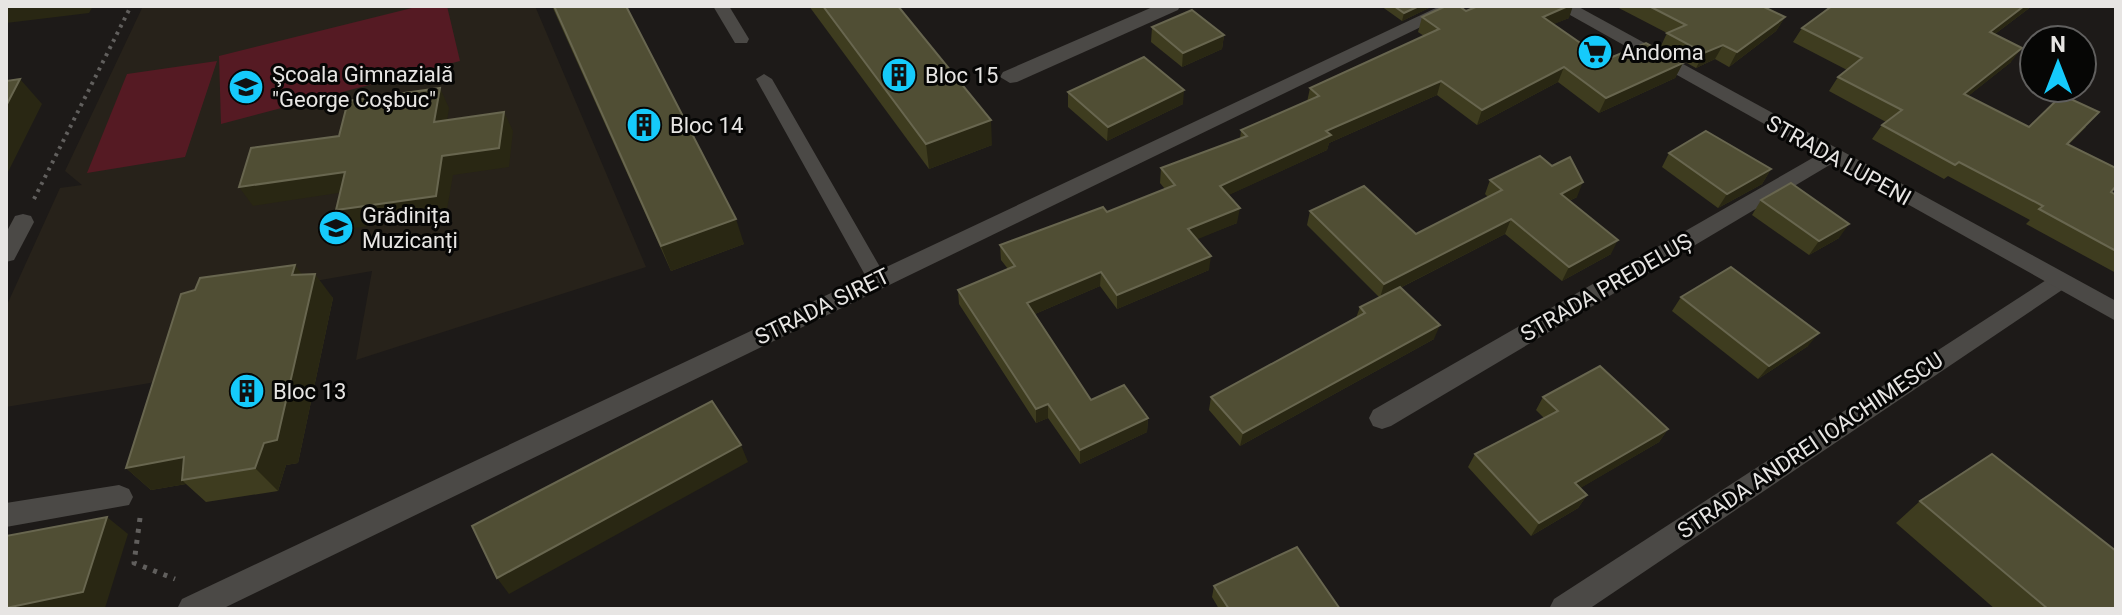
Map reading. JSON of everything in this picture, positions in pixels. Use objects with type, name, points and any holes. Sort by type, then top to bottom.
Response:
[{"type":"street","points":[[1010,77],[1171,6]]},
{"type":"street","name":"STRADA SIRET","points":[[192,609],[877,279],[1455,6]]},
{"type":"street","name":"STRADA LUPENI","points":[[1563,6],[2116,312]]},
{"type":"street","name":"STRADA PREDELUȘ","points":[[1382,418],[1830,155]]},
{"type":"street","points":[[6,254],[23,222]]},
{"type":"street","name":"STRADA ANDREI IOACHIMESCU","points":[[1564,609],[2057,282]]},
{"type":"street","points":[[6,515],[119,497]]},
{"type":"lane","points":[[721,6],[741,39]]},
{"type":"lane","points":[[764,79],[877,279]]},
{"type":"path","points":[[23,222],[131,6]]},
{"type":"path","points":[[119,497],[140,513],[134,563],[221,596]]},
{"type":"shaded area","name":"Grădinița Muzicanți","points":[[143,6],[535,6],[646,267],[356,360],[372,271],[184,304],[156,382],[6,407],[6,307],[60,188],[82,185],[65,171]]},
{"type":"shaded area","points":[[420,6],[447,6],[460,61],[221,124],[219,56]]},
{"type":"shaded area","points":[[217,61],[185,157],[87,173],[127,74]]},
{"type":"building","name":"Bloc 14","points":[[554,6],[626,6],[736,219],[661,246]]},
{"type":"building","name":"Bloc 15","points":[[823,6],[898,6],[991,120],[926,144]]},
{"type":"building","points":[[1394,6],[1419,6],[1404,13]]},
{"type":"building","points":[[1446,6],[1459,6],[1466,11],[1478,6],[1568,6],[1543,17],[1605,60],[1646,43],[1683,63],[1606,98],[1564,67],[1482,110],[1441,81],[1326,131],[1331,135],[1220,186],[1240,208],[1188,229],[1211,256],[1117,295],[1101,272],[1027,303],[1091,400],[1124,385],[1148,418],[1080,450],[1048,404],[1036,409],[958,290],[1015,266],[1000,245],[1103,207],[1107,212],[1175,185],[1161,168],[1247,136],[1241,130],[1319,96],[1310,88],[1439,29],[1422,17]]},
{"type":"building","points":[[1649,6],[1762,6],[1785,17],[1737,52],[1723,45],[1704,53],[1667,33],[1686,25]]},
{"type":"building","points":[[1832,6],[2024,6],[1990,32],[2018,46],[2018,51],[1964,94],[2029,127],[2053,104],[2082,104],[2099,112],[2067,144],[2116,168],[2116,186],[2111,192],[2116,195],[2116,251],[2039,209],[2043,206],[1959,162],[1955,165],[1882,125],[1902,110],[1838,77],[1862,58],[1802,28]]},
{"type":"building","points":[[1192,10],[1224,35],[1183,53],[1152,27]]},
{"type":"building","points":[[1144,57],[1184,90],[1108,127],[1068,92]]},
{"type":"building","points":[[20,79],[6,106],[6,81]]},
{"type":"building","name":"Grădinița Muzicanți","points":[[440,88],[434,122],[504,112],[499,148],[442,156],[436,196],[336,210],[345,172],[239,187],[251,148],[339,136],[348,101]]},
{"type":"building","points":[[1706,131],[1771,169],[1727,194],[1669,153]]},
{"type":"building","points":[[1540,156],[1552,166],[1570,157],[1583,182],[1561,194],[1618,240],[1569,267],[1511,219],[1384,284],[1310,211],[1364,186],[1416,234],[1502,190],[1490,180]]},
{"type":"building","points":[[1791,183],[1849,224],[1819,241],[1761,200]]},
{"type":"building","name":"Bloc 13","points":[[295,265],[292,275],[315,274],[277,440],[264,443],[255,468],[182,480],[184,457],[126,468],[181,294],[195,290],[200,278]]},
{"type":"building","points":[[1731,267],[1819,333],[1769,366],[1681,297]]},
{"type":"building","points":[[1400,287],[1440,325],[1243,433],[1211,397],[1365,313],[1360,307]]},
{"type":"building","points":[[1600,366],[1668,429],[1575,483],[1587,495],[1539,523],[1475,454],[1558,411],[1543,397]]},
{"type":"building","points":[[712,401],[741,445],[497,578],[472,526]]},
{"type":"building","points":[[1992,454],[2116,551],[2116,609],[2048,609],[1920,501]]},
{"type":"building","points":[[107,517],[83,592],[6,608],[6,536]]},
{"type":"building","points":[[1297,547],[1340,609],[1229,609],[1214,586]]},
{"type":"place","name":"Andoma","points":[[1595,52]]},
{"type":"place","name":"Bloc 15","points":[[899,75]]},
{"type":"place","name":"Şcoala Gimnazială \"George Coşbuc\"","points":[[246,87]]},
{"type":"place","name":"Bloc 14","points":[[644,125]]},
{"type":"place","name":"Grădinița Muzicanți","points":[[336,228]]},
{"type":"place","name":"Bloc 13","points":[[247,391]]}]
